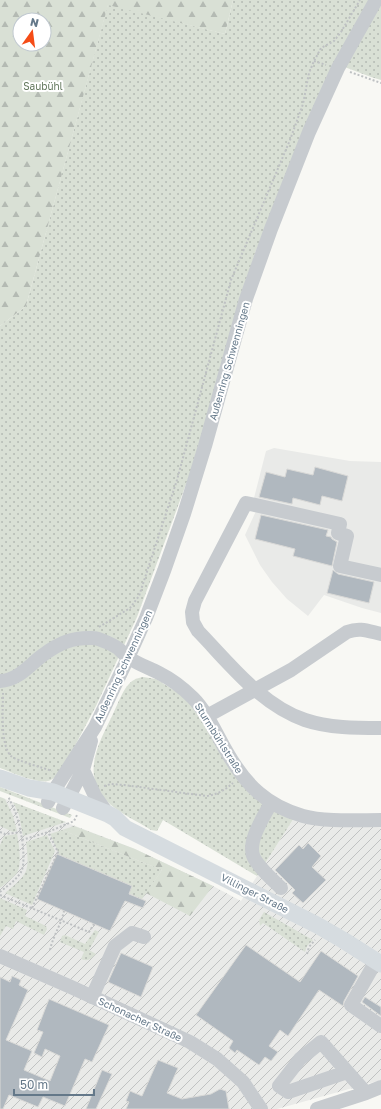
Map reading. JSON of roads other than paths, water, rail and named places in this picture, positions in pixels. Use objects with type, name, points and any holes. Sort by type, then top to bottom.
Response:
[{"type":"main road","name":"Villinger Straße","points":[[0,778],[29,788],[112,827],[126,828],[280,891],[316,924],[379,962]]},
{"type":"main road","name":"Villinger Straße","points":[[62,803],[108,814],[126,828]]},
{"type":"street","name":"Außenring Schwenningen","points":[[62,803],[95,727],[146,618],[164,571],[184,514],[205,446],[246,299],[271,228],[315,118],[338,68],[376,0]]},
{"type":"street","points":[[381,576],[340,566],[347,536],[338,533],[340,524],[246,503],[195,601],[192,612],[193,622],[198,631],[255,690],[275,705],[305,720],[325,725],[381,728]]},
{"type":"street","points":[[207,716],[291,670],[347,632],[354,629],[362,629],[381,634]]},
{"type":"street","name":"Sturmbühlstraße","points":[[3,680],[22,673],[42,655],[63,642],[77,638],[95,638],[119,649],[128,658],[161,674],[194,699],[207,716],[242,776],[271,803],[304,816],[322,819],[381,820]]},
{"type":"street","name":"Außenring Schwenningen","points":[[62,803],[83,770],[95,727]]},
{"type":"street","points":[[83,770],[94,796],[108,814]]},
{"type":"street","points":[[271,803],[253,840],[252,848],[253,857],[280,891]]},
{"type":"street","points":[[92,997],[115,946],[132,933],[144,937]]},
{"type":"street","name":"Schonacher Straße","points":[[0,956],[190,1042],[217,1058],[243,1082],[261,1109]]},
{"type":"street","points":[[379,962],[351,1005],[381,1026]]},
{"type":"street","points":[[347,1072],[366,1093]]},
{"type":"street","points":[[317,1109],[381,1087]]},
{"type":"park label","name":"Saubühl","points":[[43,86]]}]
